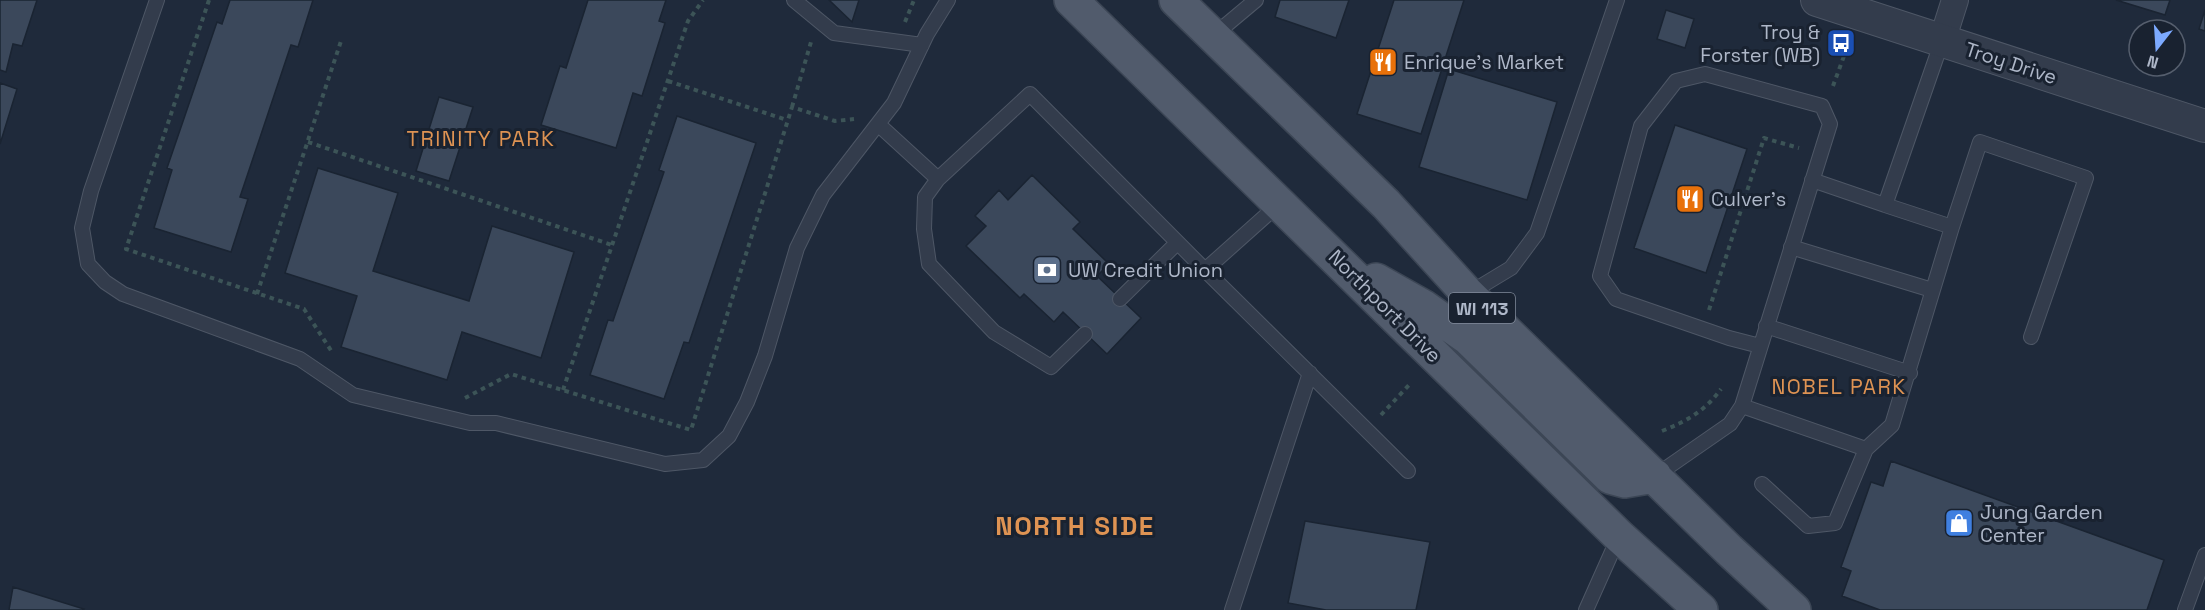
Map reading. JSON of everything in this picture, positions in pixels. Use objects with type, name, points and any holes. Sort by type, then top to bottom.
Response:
[{"type":"main road","name":"Northport Drive","points":[[1071,0],[1619,536],[1701,610]]},
{"type":"main road","name":"WI 113","points":[[1176,0],[1386,204],[1468,294],[1729,550],[1794,610]]},
{"type":"main road","points":[[1335,256],[1424,307],[1468,338],[1610,477],[1625,481],[1655,476]]},
{"type":"street","name":"Troy Drive","points":[[1817,0],[2205,126]]},
{"type":"street","points":[[1942,41],[1955,0]]},
{"type":"lane","points":[[157,0],[91,191],[82,228],[88,264],[105,282],[123,294],[300,359],[353,395],[470,423],[496,423],[665,464],[703,460],[729,436],[747,402],[765,356],[797,249],[823,195],[894,103],[922,45],[948,0]]},
{"type":"lane","points":[[794,0],[834,33],[922,45]]},
{"type":"lane","points":[[1468,294],[1510,268],[1537,233],[1617,0]]},
{"type":"lane","points":[[1213,36],[1249,2]]},
{"type":"lane","points":[[1885,205],[1942,41]]},
{"type":"lane","points":[[1655,476],[1730,424],[1742,406],[1830,124],[1822,106],[1704,74],[1676,81],[1641,126],[1600,276],[1616,299],[1760,346]]},
{"type":"lane","points":[[1085,334],[1051,367],[994,332],[959,298],[929,264],[924,229],[925,197],[938,179],[1030,94],[1408,471]]},
{"type":"lane","points":[[879,124],[938,179]]},
{"type":"lane","points":[[1762,484],[1808,526],[1835,523],[1866,449],[1892,425],[1910,374],[1932,290],[1980,142],[2086,178],[2031,337]]},
{"type":"lane","points":[[1812,180],[1952,227]]},
{"type":"lane","points":[[1205,270],[1281,203]]},
{"type":"lane","points":[[1120,299],[1177,243]]},
{"type":"lane","points":[[1791,247],[1932,290]]},
{"type":"lane","points":[[1766,326],[1910,374]]},
{"type":"lane","points":[[1232,610],[1310,373]]},
{"type":"lane","points":[[1742,406],[1866,449]]},
{"type":"lane","points":[[1586,610],[1619,536]]},
{"type":"lane","points":[[2185,610],[2205,555]]},
{"type":"path","points":[[208,0],[126,249],[304,309],[334,354]]},
{"type":"path","points":[[563,390],[688,21],[703,0]]},
{"type":"path","points":[[897,42],[914,0]]},
{"type":"path","points":[[456,402],[511,374],[691,430],[818,20]]},
{"type":"path","points":[[257,294],[342,38]]},
{"type":"path","points":[[1718,312],[1709,310],[1764,138],[1798,150],[1837,79],[1844,56]]},
{"type":"path","points":[[668,81],[787,120]]},
{"type":"path","points":[[792,107],[835,121],[856,119]]},
{"type":"path","points":[[308,142],[612,245]]},
{"type":"path","points":[[1662,431],[1686,422],[1708,407],[1733,375],[1740,341]]},
{"type":"path","points":[[1367,430],[1409,385]]},
{"type":"building","points":[[0,0],[37,0],[22,46],[13,44],[6,72],[0,70]]},
{"type":"building","points":[[230,0],[313,0],[298,47],[291,45],[240,197],[248,199],[231,252],[154,228],[172,170],[167,168],[217,22],[222,24]]},
{"type":"building","points":[[588,0],[666,0],[659,21],[665,23],[642,96],[633,93],[616,148],[541,125],[560,66],[566,68]]},
{"type":"building","points":[[829,0],[859,0],[852,22]]},
{"type":"building","points":[[1280,0],[1349,0],[1336,38],[1275,17]]},
{"type":"building","points":[[1394,0],[1464,0],[1421,134],[1357,114]]},
{"type":"building","points":[[2116,0],[2170,0],[2165,15]]},
{"type":"building","points":[[1666,10],[1694,19],[1685,48],[1657,39]]},
{"type":"building","points":[[2205,10],[2205,31],[2199,29]]},
{"type":"building","points":[[1449,69],[1557,102],[1527,200],[1419,167]]},
{"type":"building","points":[[0,83],[17,89],[0,144]]},
{"type":"building","points":[[439,97],[473,107],[449,181],[416,171]]},
{"type":"building","points":[[677,116],[756,143],[689,343],[684,342],[664,399],[590,375],[608,320],[613,321],[664,172],[659,170]]},
{"type":"building","name":"Culver's","points":[[1675,125],[1747,149],[1706,273],[1634,248]]},
{"type":"building","points":[[318,168],[398,193],[373,271],[469,301],[492,226],[574,252],[541,358],[462,332],[447,380],[341,347],[357,296],[285,273]]},
{"type":"building","name":"UW Credit Union","points":[[1032,175],[1080,222],[1073,229],[1109,264],[1097,276],[1141,318],[1107,354],[1063,312],[1054,322],[1024,294],[1020,298],[966,246],[986,226],[975,216],[999,190],[1008,200]]},
{"type":"building","name":"Jung Garden Center","points":[[1891,461],[2164,560],[2147,610],[1880,610],[1842,596],[1851,571],[1841,567],[1871,482],[1883,486]]},
{"type":"building","points":[[1305,521],[1430,542],[1416,610],[1326,610],[1288,603]]},
{"type":"building","points":[[13,587],[84,609],[9,610]]},
{"type":"place","name":"Troy & Forster (WB)","points":[[1841,43]]},
{"type":"place","name":"Enrique's Market","points":[[1383,62]]},
{"type":"place","name":"Culver's","points":[[1690,199]]},
{"type":"place","name":"UW Credit Union","points":[[1047,270]]},
{"type":"place","name":"Jung Garden Center","points":[[1959,523]]},
{"type":"district","name":"TRINITY PARK","points":[[481,138]]},
{"type":"district","name":"NOBEL PARK","points":[[1839,386]]},
{"type":"district","name":"NORTH SIDE","points":[[1075,526]]}]
